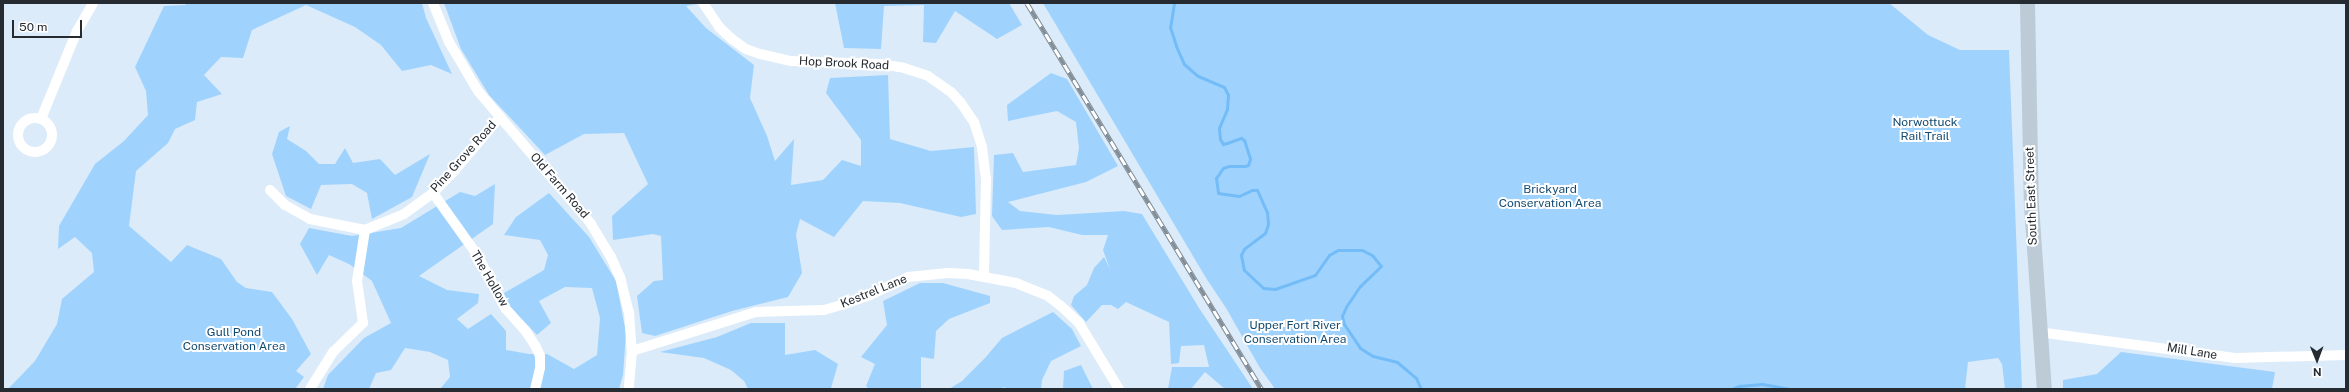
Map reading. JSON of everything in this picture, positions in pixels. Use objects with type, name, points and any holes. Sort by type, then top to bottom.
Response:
[{"type":"main road","name":"South East Street","points":[[2027,3],[2031,205],[2038,332],[2044,389]]},
{"type":"street","points":[[41,119],[77,31],[94,3]]},
{"type":"street","name":"Old Farm Road","points":[[433,3],[449,42],[478,90],[599,233],[614,264],[629,312],[632,351],[629,389]]},
{"type":"street","name":"Hop Brook Road","points":[[704,3],[719,27],[732,39],[746,48],[760,54],[792,61],[880,64],[904,68],[928,76],[952,92],[971,117],[982,148],[986,178],[984,277]]},
{"type":"street","name":"Pine Grove Road","points":[[365,230],[404,214],[433,193],[455,170],[500,117]]},
{"type":"street","points":[[270,190],[285,205],[310,219],[365,230],[357,280],[363,323],[332,352],[310,389]]},
{"type":"street","name":"The Hollow","points":[[433,193],[478,256],[505,308],[525,330],[536,347],[540,356],[540,368],[535,389]]},
{"type":"street","name":"Kestrel Lane","points":[[632,351],[756,312],[824,310],[841,306],[870,295],[908,277],[948,273],[984,277],[1022,285],[1048,296],[1079,323],[1119,389]]},
{"type":"street","name":"Mill Lane","points":[[2038,332],[2235,358],[2346,355]]},
{"type":"green space","name":"Gull Pond Conservation Area","points":[[187,3],[422,3],[426,18],[452,74],[431,65],[402,71],[381,45],[355,27],[306,5],[252,30],[243,58],[221,57],[204,75],[222,94],[197,102],[195,120],[175,129],[168,143],[136,171],[129,226],[171,262],[187,245],[221,259],[237,282],[246,288],[272,292],[292,319],[311,354],[296,371],[304,377],[295,389],[8,389],[35,361],[57,324],[62,299],[94,272],[92,253],[75,237],[58,249],[59,226],[95,164],[124,141],[148,115],[146,91],[135,67],[164,6],[185,5]]},
{"type":"green space","points":[[444,3],[702,3],[686,6],[706,28],[754,65],[750,98],[767,136],[775,161],[794,139],[791,185],[823,180],[842,160],[861,166],[861,140],[826,93],[830,78],[888,75],[890,139],[931,151],[974,147],[976,214],[961,217],[900,203],[863,201],[834,237],[800,219],[796,235],[802,273],[788,297],[732,311],[655,336],[642,333],[637,296],[654,281],[663,280],[661,236],[653,234],[613,240],[612,216],[648,184],[624,133],[584,134],[545,155],[489,95],[461,49]]},
{"type":"green space","points":[[835,3],[1009,3],[1022,25],[997,39],[955,11],[936,43],[923,42],[924,5],[884,6],[881,49],[844,48]]},
{"type":"green space","name":"Brickyard Conservation Area","points":[[1043,3],[1889,3],[1928,35],[1960,50],[2009,50],[2022,389],[2005,389],[2002,364],[1998,358],[1968,362],[1965,389],[1275,389],[1260,368],[1226,308],[1206,278]]},
{"type":"green space","points":[[1051,73],[1067,79],[1118,166],[1086,182],[1008,202],[1020,211],[1057,215],[1124,211],[1142,214],[1199,308],[1253,389],[1225,389],[1205,372],[1191,389],[1168,389],[1172,367],[1209,367],[1204,345],[1181,346],[1179,363],[1171,364],[1169,322],[1126,302],[1118,309],[1111,305],[1102,305],[1086,322],[1071,305],[1074,296],[1087,285],[1094,268],[1104,257],[1110,269],[1103,250],[1108,235],[1082,235],[1049,227],[1002,230],[992,216],[994,155],[1013,153],[1023,172],[1076,165],[1079,148],[1076,122],[1057,111],[1008,121],[1007,105]]},
{"type":"green space","points":[[290,126],[287,139],[306,151],[319,164],[335,164],[345,148],[353,163],[380,159],[395,175],[430,154],[412,197],[372,219],[367,193],[352,184],[321,185],[311,209],[286,196],[272,154],[279,132]]},
{"type":"green space","points":[[495,184],[493,224],[419,276],[447,290],[479,294],[478,303],[457,319],[468,329],[491,314],[506,331],[506,350],[529,354],[547,354],[574,369],[597,355],[600,318],[592,288],[565,287],[539,301],[551,323],[537,335],[509,306],[504,293],[544,270],[548,255],[540,240],[504,235],[516,217],[549,193],[589,237],[616,281],[626,333],[623,375],[619,389],[440,389],[450,377],[448,360],[430,352],[405,348],[391,370],[376,373],[369,389],[323,389],[328,375],[364,338],[391,323],[372,281],[349,264],[329,255],[317,275],[300,244],[309,228],[352,236],[401,228],[460,192],[475,196]]},
{"type":"green space","points":[[920,283],[943,283],[990,296],[990,303],[949,319],[936,331],[934,359],[921,357],[921,389],[869,389],[866,386],[875,364],[861,357],[887,325],[883,301]]},
{"type":"green space","points":[[1053,312],[1072,329],[1081,346],[1051,361],[1042,380],[1041,389],[1006,389],[1004,387],[1000,389],[949,389],[962,381],[1002,338]]},
{"type":"green space","points":[[751,323],[785,323],[785,355],[815,350],[838,364],[831,388],[748,389],[744,381],[731,370],[704,358],[660,352],[717,337]]},
{"type":"green space","points":[[2121,352],[2275,372],[2272,389],[2063,389],[2063,380],[2097,374]]},
{"type":"green space","points":[[1081,365],[1093,389],[1063,389],[1064,371]]},
{"type":"waterway","points":[[1174,3],[1170,27],[1184,64],[1198,76],[1224,87],[1228,95],[1227,109],[1219,128],[1220,139],[1223,144],[1241,138],[1244,140],[1250,159],[1248,165],[1229,166],[1223,168],[1216,178],[1218,193],[1239,196],[1252,190],[1257,190],[1267,212],[1268,224],[1265,233],[1244,249],[1241,255],[1244,270],[1263,288],[1275,289],[1315,275],[1329,255],[1338,250],[1362,250],[1372,255],[1381,266],[1360,286],[1346,307],[1342,316],[1344,324],[1360,348],[1373,356],[1397,362],[1416,378],[1421,389]]},
{"type":"waterway","points":[[1732,389],[1739,386],[1762,384],[1790,389]]},
{"type":"railway","points":[[1027,3],[1262,389]]},
{"type":"park label","name":"Norwottuck Rail Trail","points":[[1925,130]]},
{"type":"park label","name":"Upper Fort River Conservation Area","points":[[1295,333]]}]
